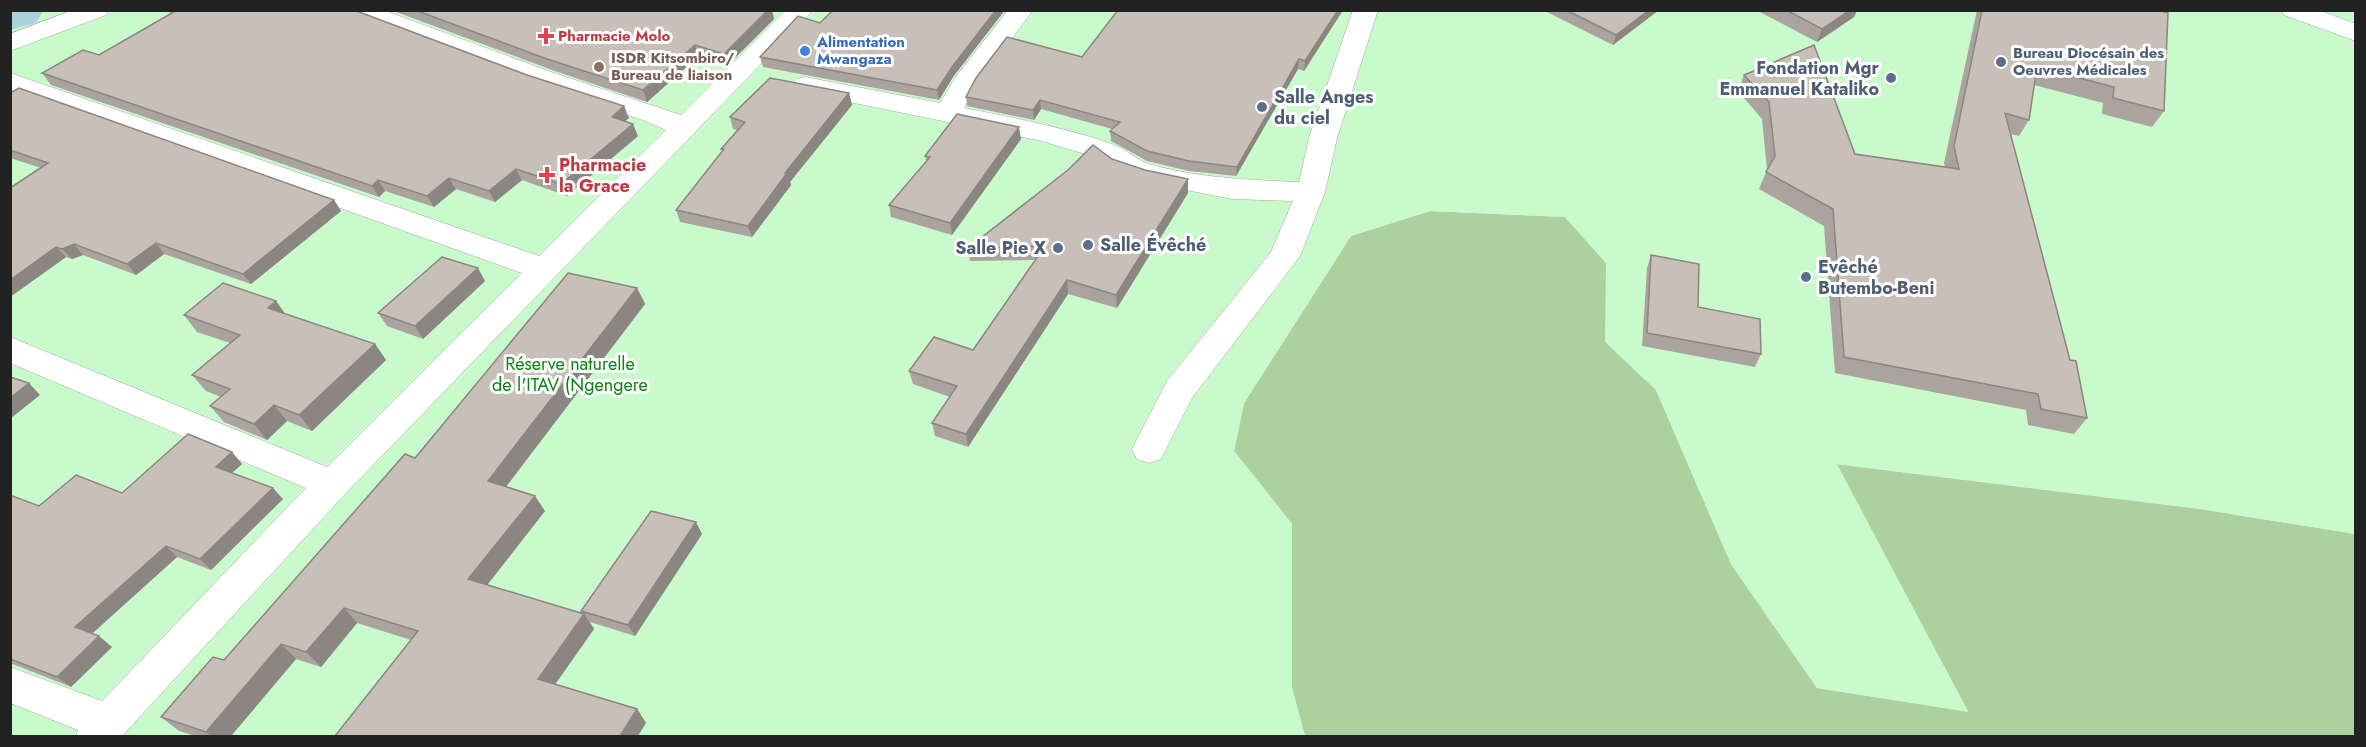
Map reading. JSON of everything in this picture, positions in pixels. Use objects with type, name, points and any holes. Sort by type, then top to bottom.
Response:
[{"type":"street","points":[[10,43],[97,10]]},
{"type":"street","points":[[358,10],[686,128]]},
{"type":"street","points":[[947,114],[964,84],[1022,10]]},
{"type":"street","points":[[1149,449],[1179,390],[1284,256],[1311,192],[1323,138],[1366,10]]},
{"type":"street","points":[[2293,10],[2355,33]]},
{"type":"street","points":[[10,685],[102,729],[332,484],[686,128],[761,76],[795,12]]},
{"type":"street","points":[[761,76],[1046,133],[1105,151],[1123,164],[1146,173],[1232,189],[1311,192]]},
{"type":"street","points":[[10,81],[545,270]]},
{"type":"street","points":[[10,349],[332,484]]},
{"type":"green space","name":"Réserve naturelle de l'ITAV (Ngengere","points":[[10,11],[2355,11],[2355,534],[2200,509],[1837,464],[1968,712],[1817,688],[1731,564],[1656,390],[1605,342],[1606,263],[1565,217],[1430,211],[1351,236],[1244,403],[1234,451],[1292,524],[1292,688],[1305,736],[11,736]]},
{"type":"green space","points":[[1430,211],[1565,217],[1606,263],[1606,342],[1656,390],[1731,564],[1817,688],[1968,711],[1836,464],[2200,509],[2355,534],[2355,736],[1305,736],[1292,688],[1292,524],[1234,451],[1244,403],[1351,236]]},
{"type":"building","points":[[177,10],[354,10],[527,75],[624,106],[612,117],[633,124],[561,184],[516,169],[489,191],[449,178],[427,196],[378,180],[372,186],[42,73],[83,50],[99,55]]},
{"type":"building","points":[[415,10],[768,10],[724,54],[695,45],[643,90],[547,59]]},
{"type":"building","points":[[833,10],[996,10],[937,90],[760,57],[798,16],[820,23]]},
{"type":"building","points":[[1118,10],[1338,10],[1305,61],[1299,59],[1237,167],[1189,161],[1147,151],[1110,131],[1120,122],[1040,100],[1033,110],[966,97],[976,78],[1007,37],[1082,57]]},
{"type":"building","points":[[1566,10],[1649,10],[1616,35]]},
{"type":"building","points":[[1786,10],[1850,10],[1822,29]]},
{"type":"building","points":[[1982,10],[2158,10],[2168,13],[2164,111],[2113,98],[2114,87],[2037,67],[2029,120],[2005,113],[2070,360],[2076,361],[2087,418],[2041,409],[2038,394],[1844,357],[1833,209],[1766,172],[1775,156],[1769,102],[1744,75],[1814,45],[1855,154],[1959,169],[1954,146]]},
{"type":"building","points":[[770,78],[849,93],[785,173],[787,173],[748,226],[676,210],[724,149],[721,149],[745,122],[730,117]]},
{"type":"building","points":[[19,88],[334,200],[243,274],[156,243],[127,264],[74,244],[62,249],[56,247],[10,280],[10,188],[48,163],[10,150],[10,93]]},
{"type":"building","points":[[957,114],[1019,127],[950,223],[889,205],[930,157],[925,156]]},
{"type":"building","points":[[1093,145],[1112,159],[1145,170],[1188,179],[1116,295],[1067,280],[966,434],[932,423],[957,386],[909,371],[934,337],[973,350],[1045,246],[968,248],[1068,170]]},
{"type":"building","points":[[1651,255],[1699,264],[1698,307],[1760,319],[1761,354],[1647,333]]},
{"type":"building","points":[[442,257],[478,268],[415,326],[378,313]]},
{"type":"building","points":[[568,273],[637,288],[488,481],[535,496],[468,579],[584,614],[538,679],[637,709],[620,736],[335,736],[418,631],[344,608],[306,652],[281,644],[206,732],[161,717],[213,657],[224,660],[405,454],[415,458]]},
{"type":"building","points":[[223,283],[276,301],[268,308],[375,344],[299,415],[274,405],[254,424],[210,406],[230,389],[192,375],[240,335],[184,315]]},
{"type":"building","points":[[10,377],[29,383],[10,398]]},
{"type":"building","points":[[188,434],[232,452],[216,467],[273,488],[200,559],[166,546],[75,627],[99,636],[57,677],[10,659],[10,495],[39,506],[76,475],[122,493]]},
{"type":"building","points":[[651,511],[696,522],[628,625],[581,611]]},
{"type":"waterway","points":[[10,12],[15,10]]},
{"type":"place","name":"Pharmacie Molo","points":[[546,36]]},
{"type":"place","name":"Alimentation Mwangaza","points":[[805,51]]},
{"type":"place","name":"Bureau Diocésain des Oeuvres Médicales","points":[[2001,62]]},
{"type":"place","name":"ISDR Kitsombiro/ Bureau de liaison","points":[[599,67]]},
{"type":"place","name":"Fondation Mgr Emmanuel Kataliko","points":[[1891,78]]},
{"type":"place","name":"Salle Anges du ciel","points":[[1262,107]]},
{"type":"place","name":"Pharmacie la Grace","points":[[547,175]]},
{"type":"place","name":"Salle Évêché","points":[[1088,245]]},
{"type":"place","name":"Salle Pie X","points":[[1058,248]]},
{"type":"place","name":"Evêché Butembo-Beni","points":[[1806,277]]}]
